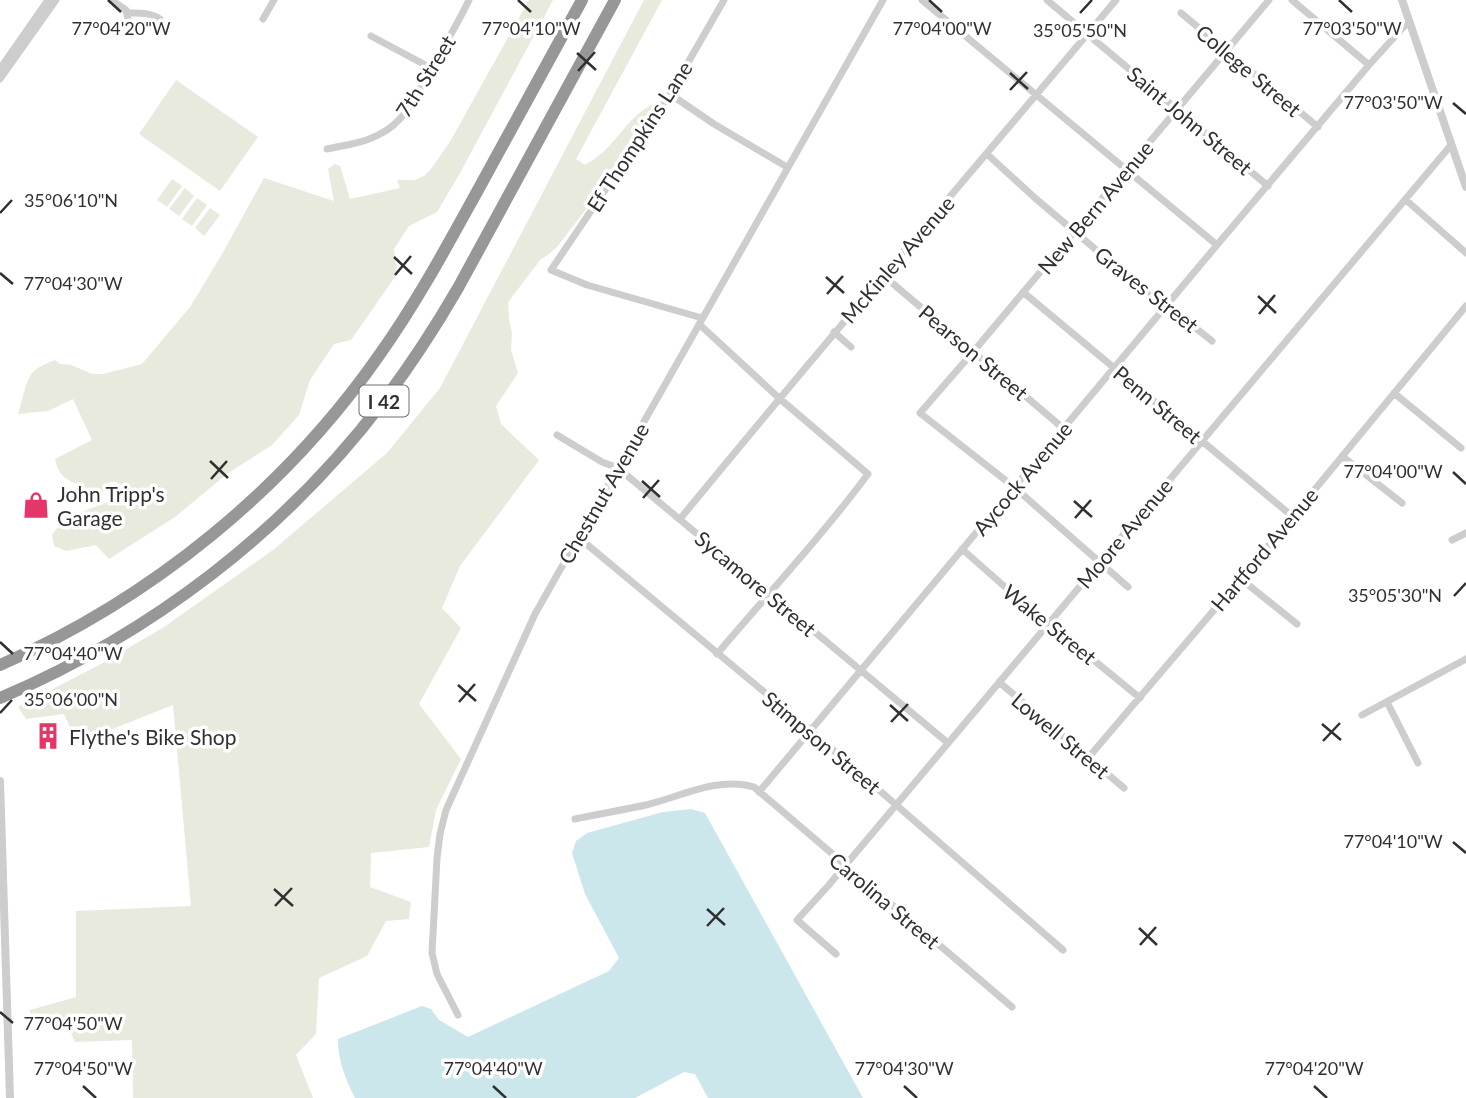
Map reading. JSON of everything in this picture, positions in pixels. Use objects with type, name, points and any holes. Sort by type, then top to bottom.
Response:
[{"type":"highway","points":[[0,665],[89,620],[188,554],[278,475],[331,417],[379,355],[423,287],[582,0]]},
{"type":"highway","name":"I 42","points":[[0,698],[107,645],[141,624],[227,562],[316,480],[384,401],[458,288],[615,0]]},
{"type":"street","points":[[0,69],[48,0]]},
{"type":"street","points":[[0,79],[56,0]]},
{"type":"street","points":[[111,0],[126,10],[128,19],[122,28]]},
{"type":"street","points":[[263,19],[274,0]]},
{"type":"street","name":"7th Street","points":[[327,149],[364,141],[381,134],[397,122],[411,106],[469,0]]},
{"type":"street","name":"Ef Thompkins Lane","points":[[700,321],[587,285],[551,270],[670,94],[724,0]]},
{"type":"street","name":"Chestnut Avenue","points":[[458,1015],[436,974],[432,953],[437,858],[444,818],[535,614],[883,0]]},
{"type":"street","points":[[922,0],[1217,245]]},
{"type":"street","name":"Saint John Street","points":[[1047,0],[1268,186]]},
{"type":"street","name":"McKinley Avenue","points":[[680,519],[834,332],[1116,0]]},
{"type":"street","name":"New Bern Avenue","points":[[1014,487],[920,413],[1269,0]]},
{"type":"street","points":[[1292,0],[1369,65]]},
{"type":"street","points":[[1402,0],[1466,187]]},
{"type":"street","name":"College Street","points":[[1181,12],[1318,127]]},
{"type":"street","points":[[127,13],[155,15],[160,19]]},
{"type":"street","name":"Aycock Avenue","points":[[759,792],[1114,367],[1409,21]]},
{"type":"street","points":[[371,36],[431,68]]},
{"type":"street","points":[[670,94],[713,124],[787,167]]},
{"type":"street","name":"Moore Avenue","points":[[836,954],[797,920],[1451,145]]},
{"type":"street","name":"Graves Street","points":[[987,154],[1165,307],[1212,341]]},
{"type":"street","points":[[1406,200],[1466,253]]},
{"type":"street","name":"Pearson Street","points":[[884,276],[1064,429]]},
{"type":"street","name":"Penn Street","points":[[1023,292],[1292,516]]},
{"type":"street","name":"Hartford Avenue","points":[[1088,758],[1241,579],[1466,306]]},
{"type":"street","points":[[700,321],[779,398],[868,474],[770,595],[717,654]]},
{"type":"street","points":[[834,332],[851,347]]},
{"type":"street","points":[[1394,394],[1461,448]]},
{"type":"street","name":"Sycamore Street","points":[[557,435],[602,462],[618,468],[948,743]]},
{"type":"street","points":[[1342,456],[1402,503]]},
{"type":"street","points":[[1014,487],[1128,587]]},
{"type":"street","points":[[1452,540],[1466,533]]},
{"type":"street","name":"Stimpson Street","points":[[578,537],[810,730],[1063,950]]},
{"type":"street","name":"Wake Street","points":[[962,549],[1140,698]]},
{"type":"street","points":[[1241,579],[1297,624]]},
{"type":"street","points":[[1362,715],[1466,659]]},
{"type":"street","name":"Lowell Street","points":[[999,682],[1124,788]]},
{"type":"street","points":[[1387,702],[1418,763]]},
{"type":"street","points":[[0,781],[10,1098]]},
{"type":"street","points":[[575,819],[728,783],[748,785],[759,792]]},
{"type":"street","name":"Carolina Street","points":[[759,792],[1012,1007]]},
{"type":"shaded area","points":[[529,0],[553,0],[437,212],[409,226],[394,249],[397,274],[351,340],[334,344],[310,380],[299,415],[272,445],[227,474],[175,517],[109,559],[96,545],[66,551],[54,546],[52,535],[66,521],[119,498],[117,482],[109,482],[104,492],[94,494],[62,474],[55,459],[92,440],[73,399],[48,411],[18,414],[31,374],[55,360],[92,374],[103,374],[142,364],[190,307],[264,178],[334,201],[328,169],[335,164],[340,166],[350,199],[400,188],[397,180],[415,180],[424,176],[451,140]]},
{"type":"shaded area","points":[[644,0],[662,0],[576,159],[585,165],[594,159],[610,146],[634,118],[657,103],[599,192],[557,247],[541,259],[508,302],[511,350],[518,373],[496,406],[501,424],[539,460],[460,566],[442,608],[461,628],[419,704],[461,759],[436,810],[429,847],[371,853],[370,887],[411,902],[409,919],[386,921],[367,956],[319,978],[316,1034],[296,1055],[313,1098],[133,1098],[132,1040],[75,1042],[67,1025],[30,1019],[30,1010],[76,997],[76,911],[191,906],[173,705],[77,743],[64,714],[26,719],[18,707],[101,664],[164,627],[273,550],[387,453],[440,388]]},
{"type":"shaded area","points":[[176,80],[258,137],[220,191],[139,134]]},
{"type":"shaded area","points":[[172,179],[182,186],[167,207],[157,200]]},
{"type":"shaded area","points":[[185,188],[194,196],[179,216],[169,209]]},
{"type":"shaded area","points":[[197,198],[207,205],[192,226],[182,219]]},
{"type":"shaded area","points":[[210,208],[220,215],[204,236],[195,228]]},
{"type":"water","points":[[691,809],[705,813],[863,1098],[708,1098],[695,1074],[684,1072],[635,1098],[355,1098],[343,1069],[338,1039],[422,1006],[431,1009],[439,1020],[468,1037],[609,971],[619,958],[585,894],[572,853],[576,841],[587,833],[663,812]]},
{"type":"place","name":"John Tripp's Garage","points":[[36,505]]},
{"type":"place","name":"Flythe's Bike Shop","points":[[48,736]]}]
